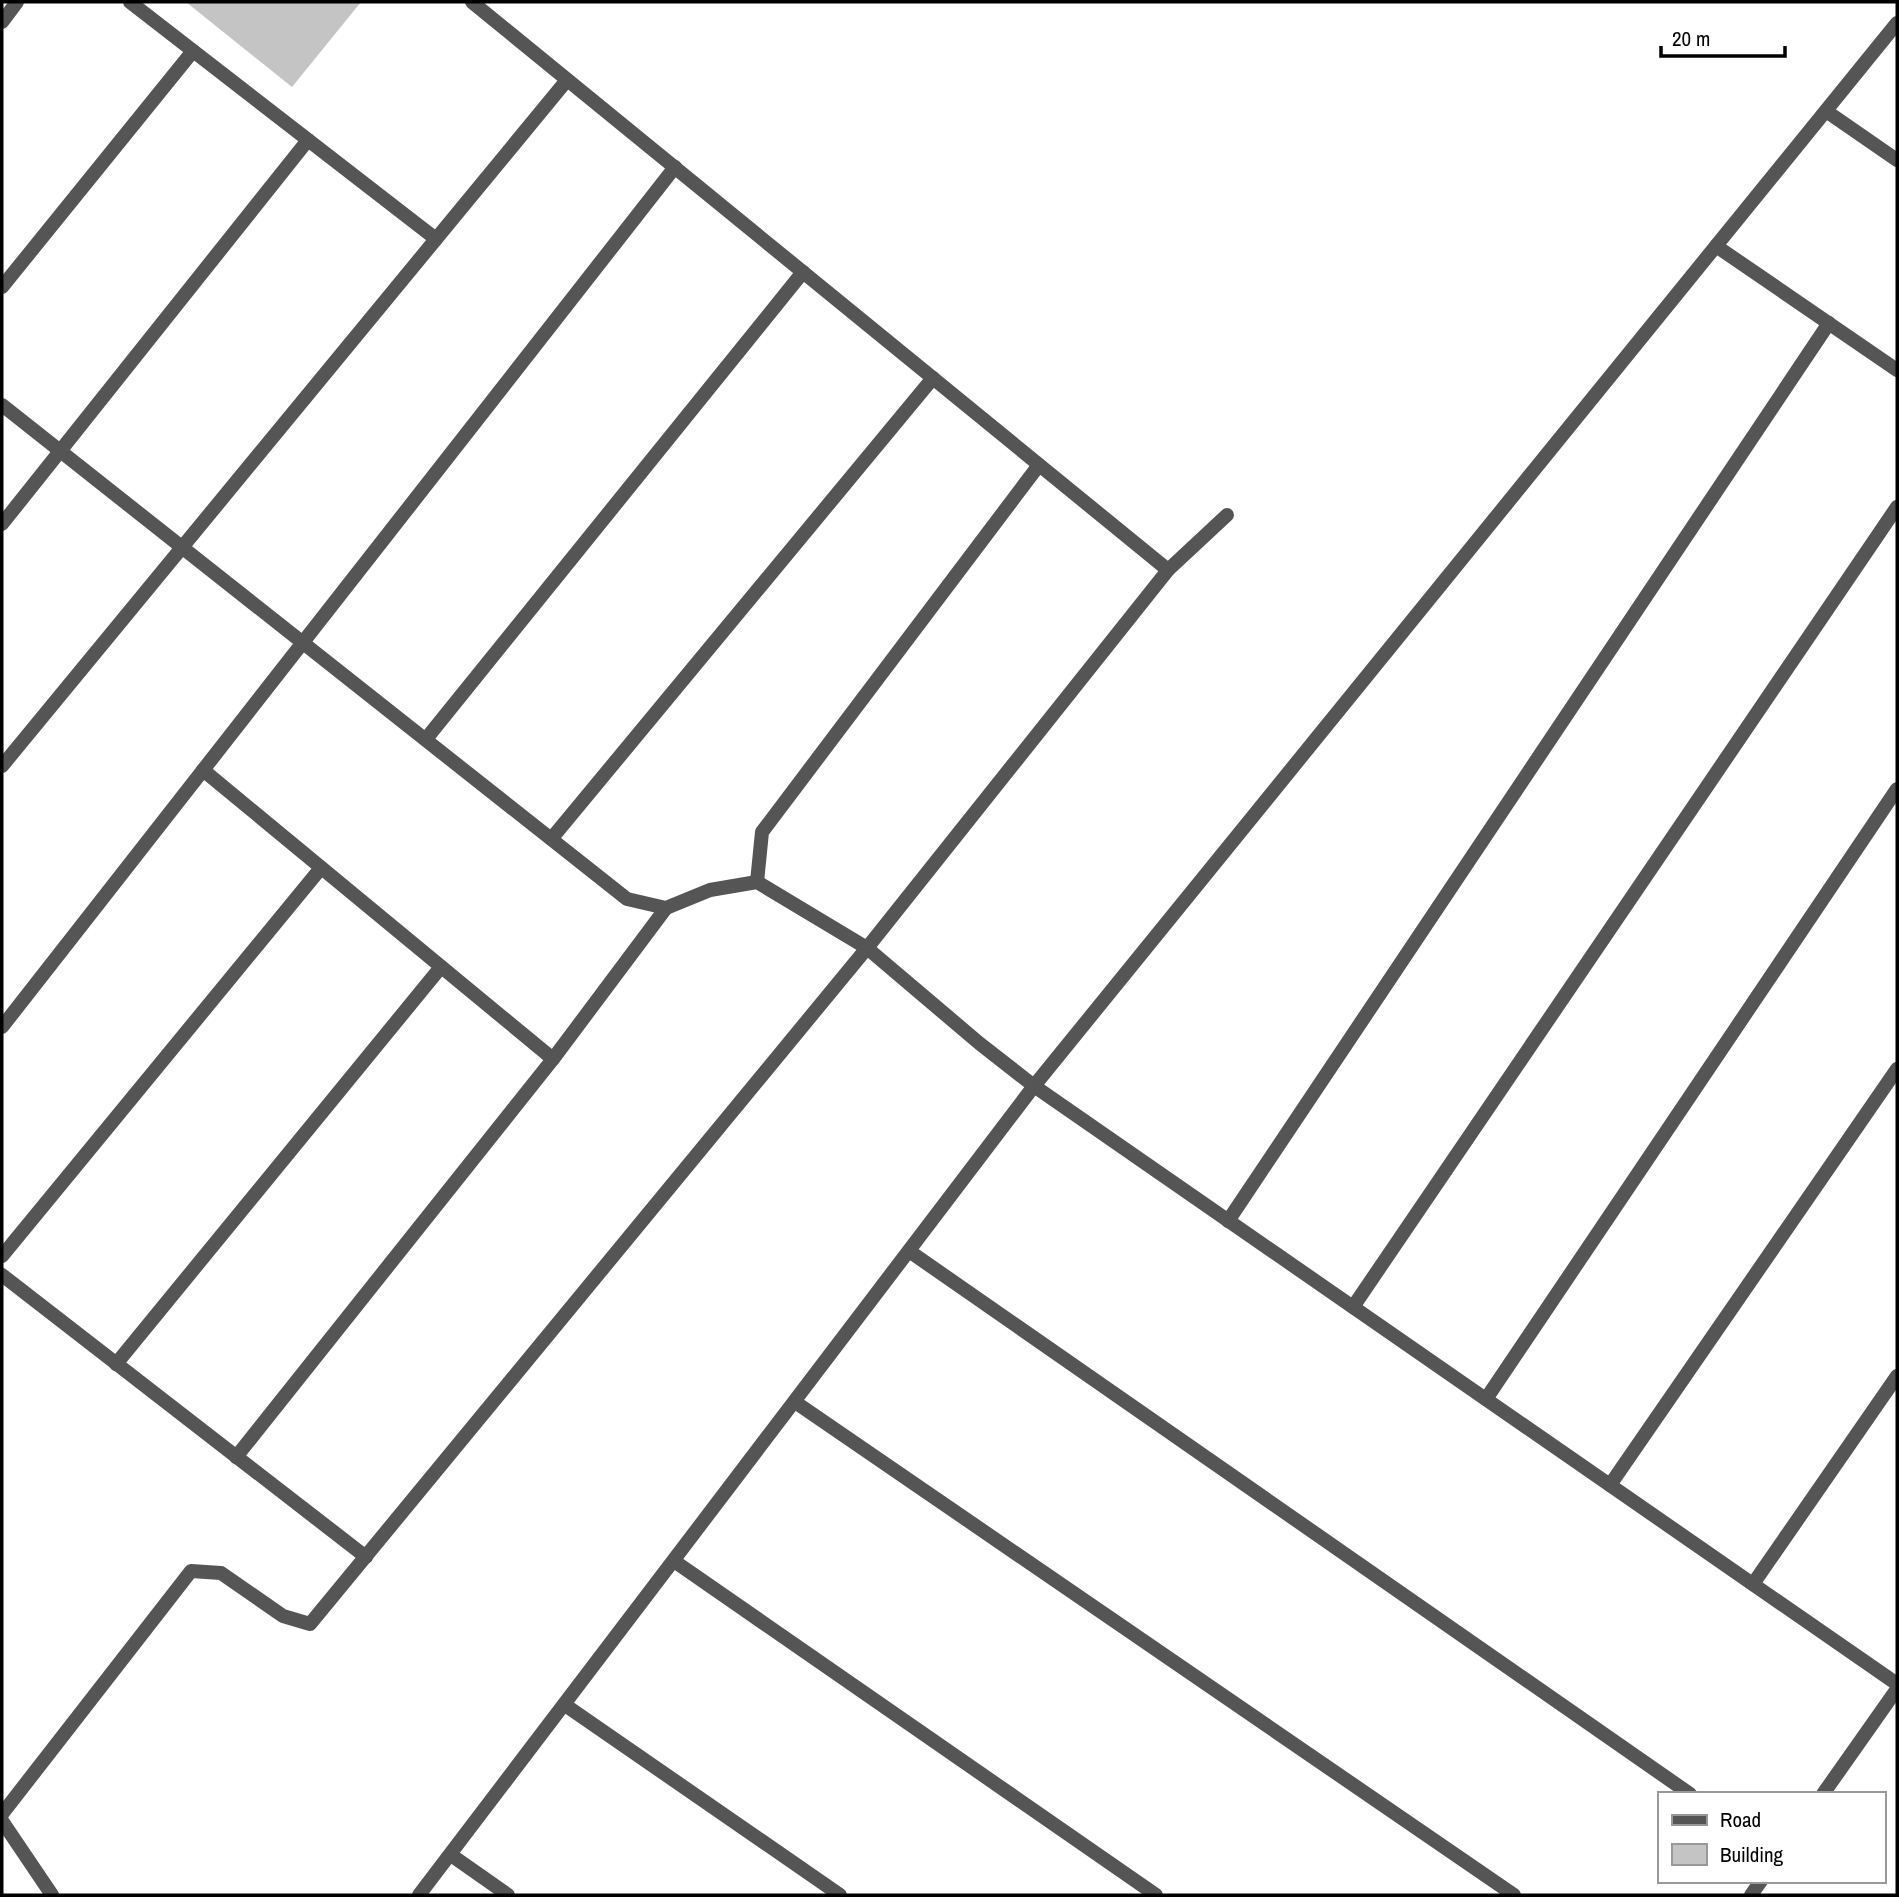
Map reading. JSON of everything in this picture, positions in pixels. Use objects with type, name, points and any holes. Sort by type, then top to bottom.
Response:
[{"type":"street","points":[[2,22],[17,2]]},
{"type":"street","points":[[130,2],[436,239]]},
{"type":"street","points":[[472,2],[1168,570]]},
{"type":"street","points":[[419,1895],[1034,1086],[1897,23]]},
{"type":"street","points":[[2,287],[193,51]]},
{"type":"street","points":[[2,766],[567,80]]},
{"type":"street","points":[[1826,111],[1897,160]]},
{"type":"street","points":[[2,524],[308,141]]},
{"type":"street","points":[[2,1027],[675,167]]},
{"type":"street","points":[[1716,246],[1897,370]]},
{"type":"street","points":[[426,739],[803,272]]},
{"type":"street","points":[[1228,1221],[1829,323]]},
{"type":"street","points":[[552,838],[933,378]]},
{"type":"street","points":[[2,405],[627,899],[666,908]]},
{"type":"street","points":[[757,882],[762,832],[1039,465]]},
{"type":"street","points":[[1353,1307],[1897,507]]},
{"type":"street","points":[[2,1814],[191,1571],[221,1573],[283,1616],[310,1624],[867,948],[1168,570],[1227,515]]},
{"type":"street","points":[[203,770],[553,1059]]},
{"type":"street","points":[[1486,1399],[1897,789]]},
{"type":"street","points":[[2,1256],[321,868]]},
{"type":"street","points":[[236,1457],[553,1059],[666,908],[710,890],[757,882],[867,948],[979,1044],[1034,1086],[1897,1684]]},
{"type":"street","points":[[116,1364],[441,967]]},
{"type":"street","points":[[1610,1485],[1897,1069]]},
{"type":"street","points":[[909,1251],[1687,1792]]},
{"type":"street","points":[[2,1275],[366,1557]]},
{"type":"street","points":[[1753,1584],[1897,1376]]},
{"type":"street","points":[[794,1402],[1514,1895]]},
{"type":"street","points":[[674,1561],[1156,1895]]},
{"type":"street","points":[[1824,1792],[1897,1689]]},
{"type":"street","points":[[565,1705],[840,1895]]},
{"type":"street","points":[[2,1821],[52,1895]]},
{"type":"street","points":[[451,1855],[508,1895]]},
{"type":"building","points":[[186,2],[361,2],[292,87]]}]
